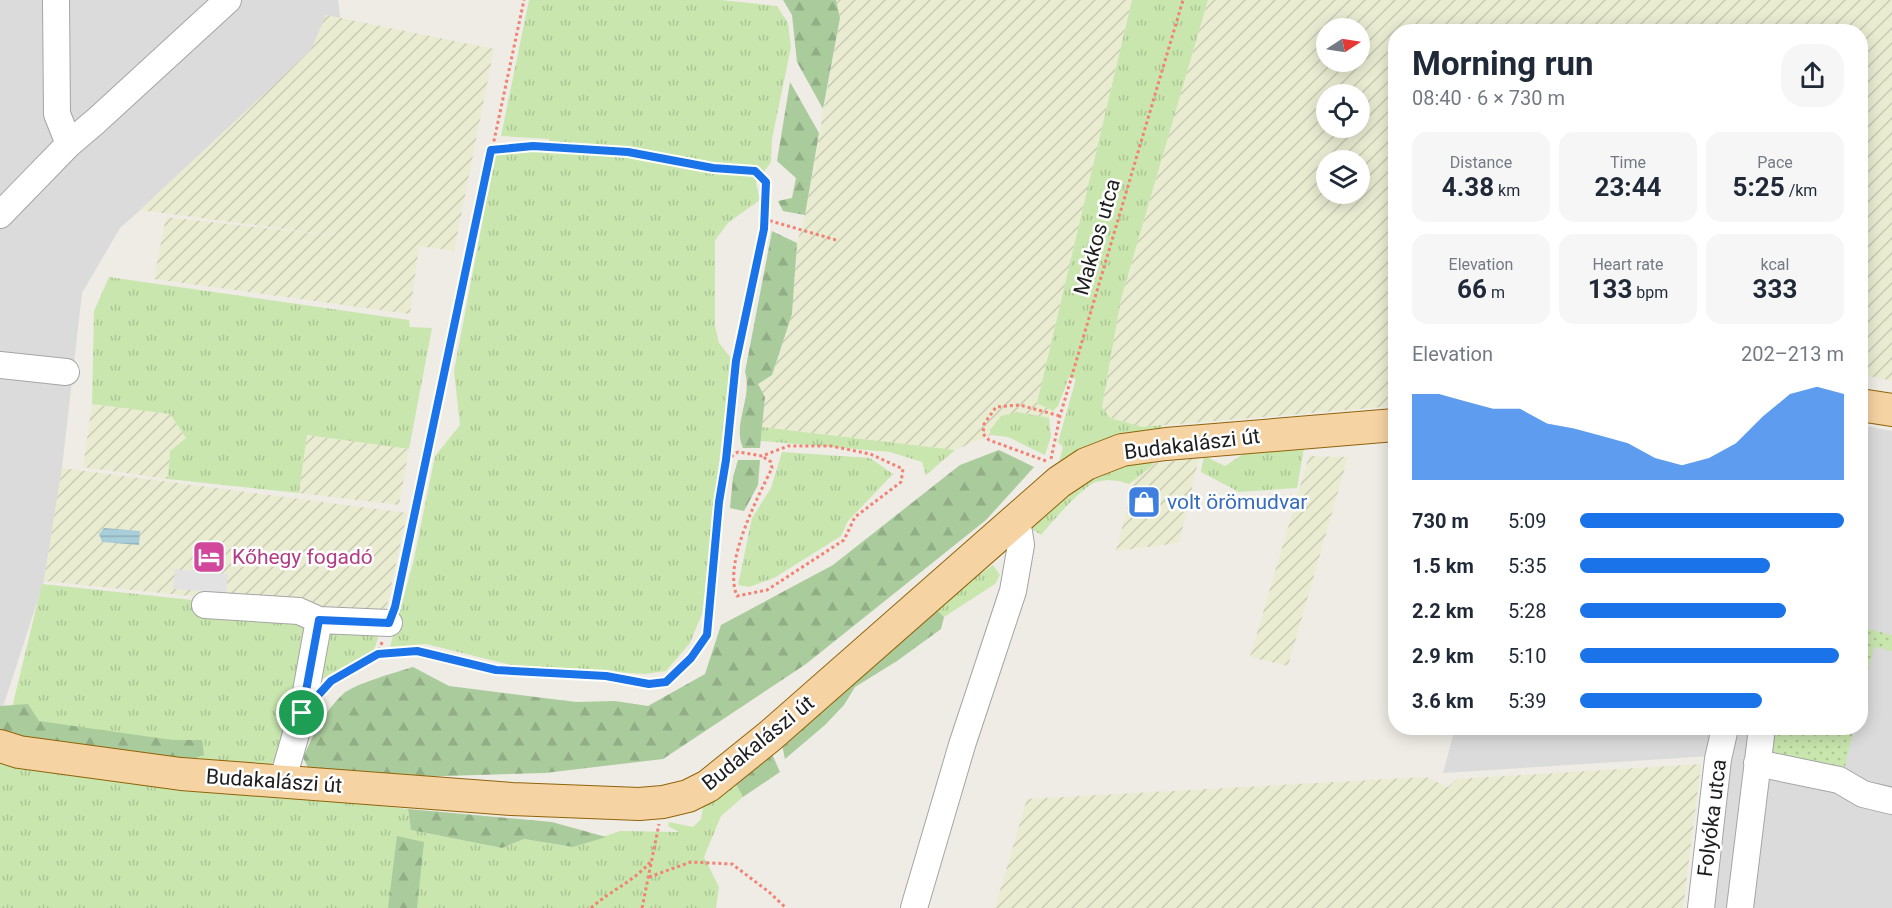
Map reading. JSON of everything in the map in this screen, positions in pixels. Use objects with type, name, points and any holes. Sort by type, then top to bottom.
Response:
[{"type":"main road","points":[[1868,406],[1892,410]]},
{"type":"main road","name":"Budakalászi út","points":[[0,746],[19,752],[181,774],[512,799],[639,804],[663,802],[688,796],[708,786],[770,736],[1059,482],[1086,464],[1122,450],[1177,443],[1388,426]]},
{"type":"street","points":[[56,0],[57,114],[69,144]]},
{"type":"street","points":[[0,215],[69,144],[96,122],[228,0]]},
{"type":"street","points":[[0,365],[66,372]]},
{"type":"street","points":[[914,908],[952,779],[1013,591],[1020,544],[1019,532],[1014,522]]},
{"type":"street","points":[[205,605],[299,611],[319,620],[389,623]]},
{"type":"street","points":[[282,782],[302,713],[319,620]]},
{"type":"street","name":"Folyóka utca","points":[[1701,908],[1718,759],[1723,735]]},
{"type":"street","points":[[1740,908],[1761,735]]},
{"type":"street","points":[[1757,763],[1839,780],[1863,794],[1892,801]]},
{"type":"path","points":[[378,654],[398,596],[524,0]]},
{"type":"path","name":"Makkos utca","points":[[1060,416],[1020,405],[996,407],[984,424],[983,434],[989,440],[1051,463],[1060,416],[1183,0]]},
{"type":"path","points":[[302,713],[331,681],[378,654],[417,651],[496,670],[606,676],[649,684],[666,682],[691,658],[707,635],[719,502],[726,460],[736,361],[764,219],[766,182],[755,171],[713,168],[628,152],[533,146],[491,150]]},
{"type":"path","points":[[764,219],[836,240]]},
{"type":"path","points":[[726,460],[738,452],[762,456],[771,462],[772,468],[751,510],[740,540],[732,585],[737,596],[767,590],[844,540],[855,518],[901,482],[903,469],[870,454],[831,446],[788,446],[762,456]]},
{"type":"path","points":[[642,908],[650,877],[663,802]]},
{"type":"path","points":[[591,908],[605,896],[642,873],[653,858]]},
{"type":"path","points":[[650,877],[691,862],[732,864],[786,908]]},
{"type":"shaded area","points":[[0,0],[338,0],[342,33],[120,228],[82,293],[62,468],[44,581],[0,716]]},
{"type":"shaded area","points":[[1868,426],[1892,431],[1892,908],[1693,908],[1711,756],[1443,773],[1453,735],[1868,735]]},
{"type":"shaded area","points":[[175,569],[228,574],[226,593],[173,589]]},
{"type":"green space","points":[[529,0],[721,0],[777,6],[788,23],[791,47],[772,139],[771,162],[756,183],[760,200],[729,222],[715,240],[715,326],[719,343],[731,358],[702,614],[690,643],[666,671],[645,674],[511,665],[426,644],[390,647],[414,559],[435,456],[460,425],[454,371],[495,155],[549,150],[549,139],[501,136]]},
{"type":"green space","points":[[783,0],[836,0],[840,18],[823,109],[797,62],[792,15]]},
{"type":"green space","points":[[836,0],[1132,0],[1037,403],[1053,411],[1049,418],[1017,412],[990,430],[991,435],[955,450],[762,427],[765,397],[758,384],[772,375],[792,314],[797,243],[805,215],[840,18]]},
{"type":"green space","points":[[1132,0],[1208,0],[1121,299],[1102,407],[1110,418],[1143,427],[1162,425],[1163,435],[1058,466],[1063,447],[1058,442],[1076,379],[1069,377],[1058,406],[1053,411],[1037,403]]},
{"type":"green space","points":[[1208,0],[1892,0],[1892,381],[1868,376],[1868,24],[1388,24],[1388,407],[1143,427],[1110,418],[1102,407],[1121,299]]},
{"type":"green space","points":[[326,15],[494,49],[454,251],[419,246],[410,314],[154,279],[166,217],[339,236],[140,210],[311,50]]},
{"type":"green space","points":[[790,82],[819,133],[805,215],[783,211],[778,201],[792,198],[796,178],[777,161]]},
{"type":"green space","points":[[772,231],[797,243],[792,314],[772,375],[758,384],[765,397],[760,448],[743,448],[740,430],[747,391],[745,372]]},
{"type":"green space","points":[[109,277],[409,320],[410,327],[432,328],[409,449],[307,435],[299,493],[168,479],[170,451],[186,438],[170,414],[92,404],[94,311]]},
{"type":"green space","points":[[92,404],[170,414],[186,438],[170,451],[168,479],[83,467]]},
{"type":"green space","points":[[1017,412],[1049,418],[1051,436],[1045,455],[1008,437],[991,435],[990,430],[1001,416]]},
{"type":"green space","points":[[762,427],[955,450],[926,475],[922,462],[890,452],[761,441]]},
{"type":"green space","points":[[307,435],[409,449],[399,505],[299,493]]},
{"type":"green space","points":[[1251,449],[1304,449],[1297,488],[1239,492],[1201,472],[1204,456],[1225,466]]},
{"type":"green space","points":[[999,450],[1034,467],[986,520],[806,664],[663,759],[545,773],[380,778],[310,771],[303,758],[325,716],[343,694],[366,682],[413,667],[449,686],[576,702],[615,701],[648,706],[705,674],[721,625],[833,565],[960,465]]},
{"type":"green space","points":[[782,452],[870,458],[893,474],[848,521],[841,536],[774,578],[749,587],[738,585],[752,518],[771,488]]},
{"type":"green space","points":[[1309,456],[1348,457],[1288,666],[1250,657]]},
{"type":"green space","points":[[1199,458],[1179,543],[1116,551],[1138,465]]},
{"type":"green space","points":[[738,460],[760,460],[758,485],[744,511],[730,508],[733,477]]},
{"type":"green space","points":[[1152,460],[1153,465],[1129,484],[1109,480],[1090,485],[1067,505],[1041,535],[1032,529],[1041,508],[1099,469]]},
{"type":"green space","points":[[62,468],[407,513],[386,610],[377,615],[44,581]]},
{"type":"green space","points":[[993,565],[1000,575],[995,584],[944,617],[934,607]]},
{"type":"green space","points":[[42,584],[193,600],[205,610],[310,625],[281,758],[263,768],[217,762],[10,716]]},
{"type":"green space","points":[[934,607],[944,617],[941,629],[897,661],[855,687],[844,705],[825,725],[785,759],[781,740]]},
{"type":"green space","points":[[375,629],[378,638],[374,650],[322,679],[311,691],[320,647],[332,631]]},
{"type":"green space","points":[[1868,629],[1892,635],[1892,651],[1874,647],[1868,671]]},
{"type":"green space","points":[[28,704],[39,721],[172,740],[202,740],[204,755],[185,762],[15,738],[0,732],[0,706]]},
{"type":"green space","points":[[0,730],[22,765],[408,809],[411,830],[502,848],[524,839],[573,847],[620,831],[679,832],[668,826],[669,822],[693,827],[701,819],[704,801],[733,779],[743,797],[721,816],[704,857],[719,887],[716,908],[0,908]]},
{"type":"green space","points":[[1770,735],[1852,735],[1844,771],[1766,753]]},
{"type":"green space","points":[[769,747],[780,772],[743,797],[733,779]]},
{"type":"green space","points":[[1701,764],[1683,908],[995,908],[1027,799],[1426,777],[1448,787],[1457,779]]},
{"type":"green space","points":[[408,809],[552,822],[606,837],[573,847],[524,839],[502,848],[411,830]]},
{"type":"green space","points":[[397,836],[424,842],[417,908],[388,908]]},
{"type":"water","points":[[104,528],[140,531],[139,545],[102,542],[99,534]]},
{"type":"place","name":"volt örömudvar","points":[[1144,502]]},
{"type":"place","name":"Kőhegy fogadó","points":[[209,557]]},
{"type":"route","points":[[533,146],[628,152],[713,168],[755,171],[766,182],[764,229],[736,361],[726,460],[719,502],[707,635],[691,658],[666,682],[649,684],[606,676],[496,670],[417,651],[378,654],[331,681],[302,713],[319,620],[389,623],[395,607],[491,150],[533,146]]}]
